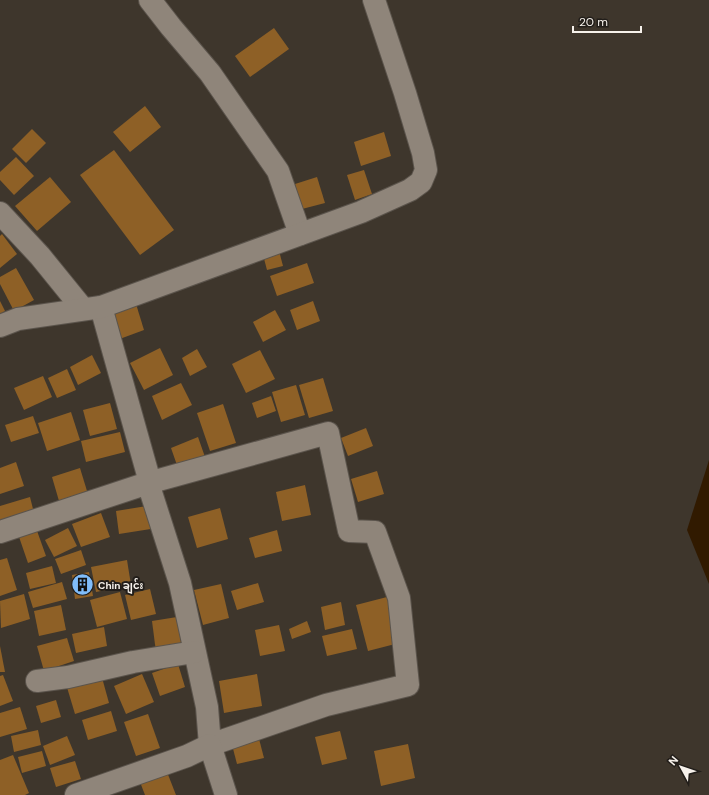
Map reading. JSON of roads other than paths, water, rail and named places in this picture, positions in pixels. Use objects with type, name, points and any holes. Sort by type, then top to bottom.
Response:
[{"type":"street","points":[[150,0],[210,73],[278,171],[300,234]]},
{"type":"street","points":[[0,326],[18,319],[92,308],[361,212],[410,190],[421,182],[426,170],[422,153],[405,93],[374,0]]},
{"type":"street","points":[[0,213],[92,308],[148,475],[148,483],[180,583],[207,707],[210,745],[226,795]]},
{"type":"street","points":[[0,532],[148,483],[328,433],[349,531],[375,532],[399,598],[408,685],[326,705],[210,745],[188,756],[76,795]]},
{"type":"street","points":[[37,681],[68,677],[133,662],[194,652]]},
{"type":"place","name":"Chin ချင်း","points":[[82,585]]}]
